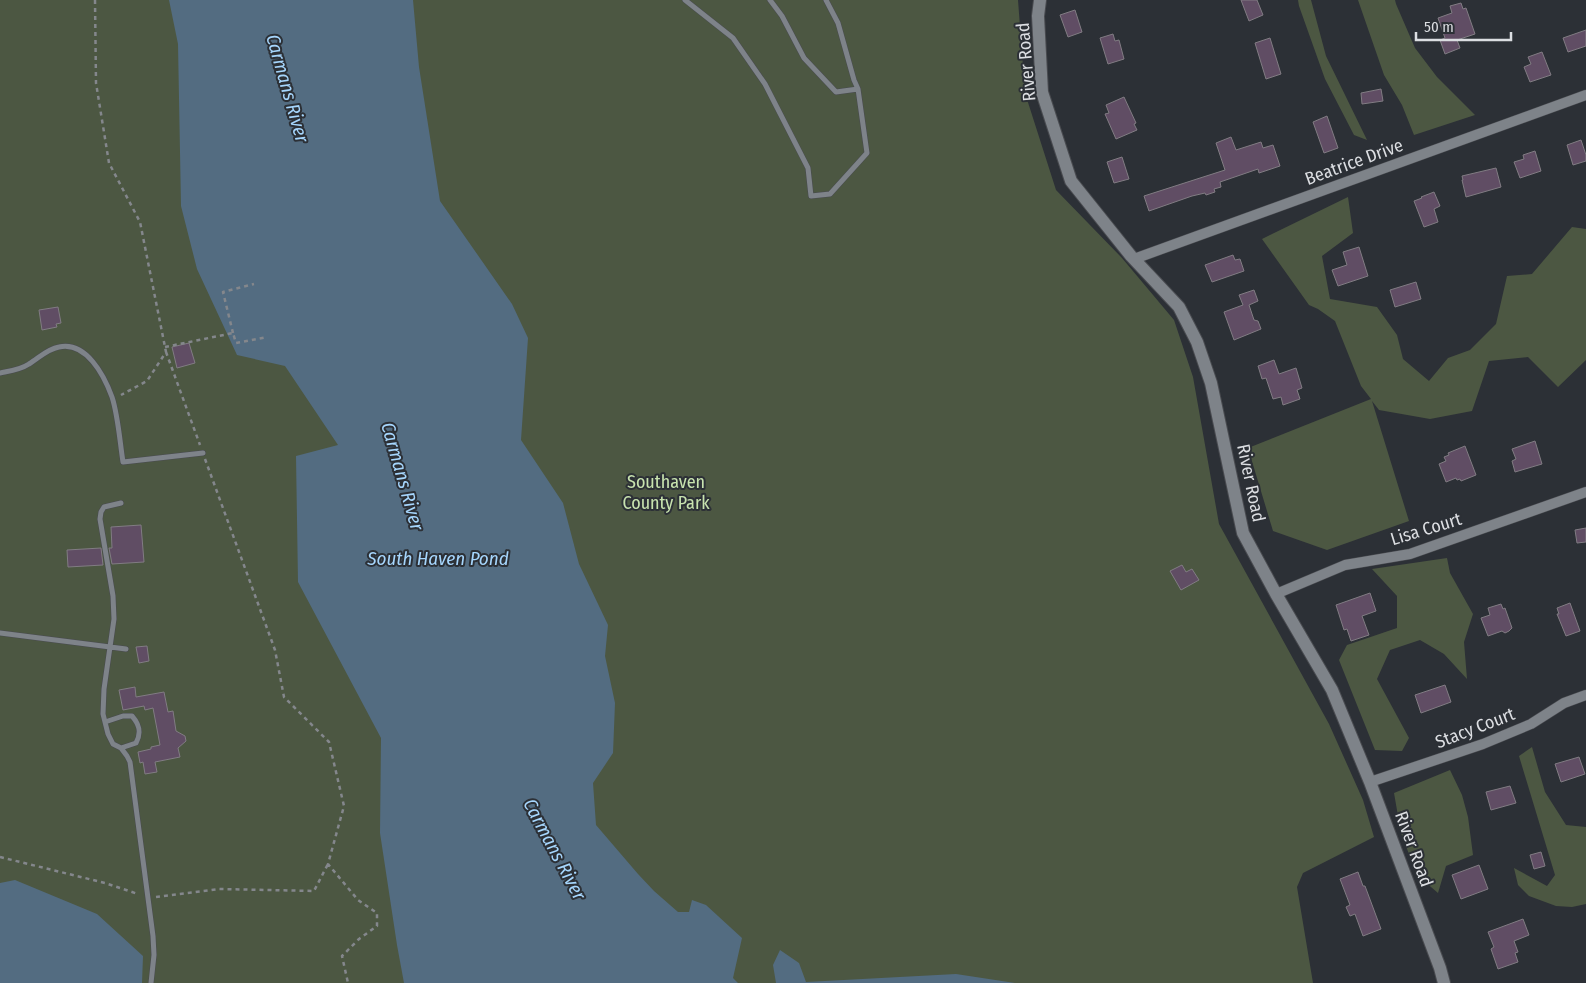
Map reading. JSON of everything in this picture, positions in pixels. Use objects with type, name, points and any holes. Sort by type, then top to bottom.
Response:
[{"type":"street","name":"River Road","points":[[1040,0],[1038,16],[1042,92],[1071,181],[1134,259],[1179,307],[1198,342],[1211,383],[1243,533],[1332,690],[1370,782],[1444,983]]},
{"type":"street","name":"Beatrice Drive","points":[[1134,259],[1586,95]]},
{"type":"street","name":"Lisa Court","points":[[1276,594],[1345,565],[1410,554],[1586,492]]},
{"type":"street","name":"Stacy Court","points":[[1370,782],[1483,744],[1531,724],[1564,702],[1586,695]]},
{"type":"lane","points":[[685,0],[733,38],[765,84],[808,168],[811,196],[830,194],[868,153],[858,88],[854,80],[838,22],[826,0]]},
{"type":"lane","points":[[770,0],[782,16],[804,58],[836,92],[858,88]]},
{"type":"lane","points":[[0,373],[18,370],[55,347],[67,345],[79,349],[103,376],[113,399],[124,462],[203,453]]},
{"type":"lane","points":[[121,503],[104,506],[100,519],[114,596],[114,619],[103,714],[113,744],[121,748],[130,762],[154,955],[151,983]]},
{"type":"lane","points":[[0,633],[126,649]]},
{"type":"lane","points":[[106,722],[123,716],[132,716],[137,722],[140,730],[136,742],[121,748]]},
{"type":"path","points":[[0,857],[106,883],[148,898],[219,889],[314,891],[328,864],[344,806],[329,742],[284,697],[275,650],[166,352],[140,222],[109,163],[96,84],[95,0]]},
{"type":"path","points":[[254,284],[223,292],[236,343],[267,337]]},
{"type":"path","points":[[165,347],[233,332]]},
{"type":"path","points":[[113,399],[147,381],[166,352]]},
{"type":"path","points":[[328,864],[358,900],[377,913],[377,926],[359,939],[342,956],[348,983]]},
{"type":"green space","name":"Southaven County Park","points":[[0,0],[1018,0],[1025,93],[1056,190],[1122,258],[1174,320],[1193,377],[1219,524],[1329,724],[1363,800],[1374,837],[1303,873],[1297,887],[1313,983],[0,983]]},
{"type":"green space","points":[[1298,0],[1311,0],[1326,56],[1367,140],[1354,135],[1325,79]]},
{"type":"green space","points":[[1358,0],[1395,0],[1415,48],[1437,77],[1475,115],[1414,135],[1402,105],[1384,75]]},
{"type":"green space","points":[[1348,197],[1353,233],[1322,256],[1330,299],[1377,307],[1397,335],[1403,359],[1429,381],[1448,358],[1470,350],[1496,324],[1507,276],[1532,274],[1572,227],[1586,229],[1586,360],[1558,387],[1528,357],[1489,361],[1472,411],[1430,419],[1379,410],[1372,401],[1409,521],[1327,550],[1273,531],[1248,448],[1371,399],[1361,386],[1335,321],[1309,305],[1262,239]]},
{"type":"green space","points":[[1447,558],[1450,573],[1473,614],[1464,642],[1467,679],[1444,654],[1420,640],[1390,650],[1377,679],[1409,738],[1402,751],[1375,750],[1339,660],[1347,645],[1397,628],[1397,596],[1372,569]]},
{"type":"green space","points":[[1532,747],[1545,792],[1566,825],[1586,827],[1586,904],[1572,907],[1556,906],[1529,896],[1518,885],[1514,868],[1547,886],[1555,875],[1519,756]]},
{"type":"green space","points":[[1450,770],[1462,795],[1468,817],[1473,855],[1446,866],[1438,893],[1417,875],[1401,833],[1394,793]]},
{"type":"water","name":"South Haven Pond","points":[[169,0],[413,0],[419,67],[440,201],[512,304],[528,338],[521,440],[563,503],[579,564],[608,625],[605,656],[615,703],[613,753],[593,783],[596,825],[654,891],[678,912],[689,912],[692,900],[706,905],[742,938],[733,978],[738,983],[404,983],[380,833],[381,738],[298,582],[296,456],[338,445],[285,366],[237,355],[197,269],[181,206],[178,44]]},
{"type":"water","points":[[15,880],[97,914],[143,956],[142,983],[0,983],[0,883]]},
{"type":"water","points":[[780,950],[799,963],[806,982],[956,974],[1015,983],[776,983],[773,965]]},
{"type":"building","points":[[1241,0],[1257,0],[1263,15],[1249,21]]},
{"type":"building","points":[[1461,3],[1463,9],[1466,8],[1475,34],[1457,40],[1460,48],[1445,54],[1440,40],[1445,38],[1438,18],[1452,13],[1450,6]]},
{"type":"building","points":[[1075,10],[1082,32],[1068,37],[1060,15]]},
{"type":"building","points":[[1586,30],[1586,46],[1568,52],[1563,38]]},
{"type":"building","points":[[1113,34],[1115,41],[1119,40],[1124,59],[1108,64],[1100,38]]},
{"type":"building","points":[[1270,38],[1281,74],[1266,79],[1255,43]]},
{"type":"building","points":[[1542,52],[1551,75],[1530,82],[1524,67],[1531,64],[1528,57]]},
{"type":"building","points":[[1381,89],[1383,101],[1362,104],[1361,93]]},
{"type":"building","points":[[1124,97],[1136,123],[1134,124],[1137,130],[1116,139],[1105,114],[1109,113],[1106,105]]},
{"type":"building","points":[[1327,116],[1338,148],[1324,153],[1313,122]]},
{"type":"building","points":[[1231,137],[1236,150],[1261,142],[1263,148],[1273,145],[1280,166],[1259,173],[1258,169],[1220,182],[1221,187],[1214,189],[1215,192],[1192,196],[1149,211],[1144,196],[1225,170],[1216,143]]},
{"type":"building","points":[[1581,140],[1586,161],[1573,165],[1567,145]]},
{"type":"building","points":[[1535,151],[1541,171],[1520,178],[1514,162],[1524,159],[1523,155]]},
{"type":"building","points":[[1122,157],[1129,179],[1114,183],[1107,162]]},
{"type":"building","points":[[1496,168],[1501,187],[1466,197],[1462,176]]},
{"type":"building","points":[[1434,192],[1440,206],[1434,209],[1438,222],[1424,227],[1414,201]]},
{"type":"building","points":[[1359,247],[1368,276],[1338,286],[1332,270],[1347,265],[1343,252]]},
{"type":"building","points":[[1233,255],[1235,260],[1240,259],[1244,271],[1212,282],[1205,265]]},
{"type":"building","points":[[1416,282],[1421,299],[1395,307],[1390,290]]},
{"type":"building","points":[[1254,290],[1258,301],[1249,305],[1254,320],[1258,321],[1261,329],[1234,340],[1224,312],[1243,305],[1239,295]]},
{"type":"building","points":[[58,307],[61,323],[56,324],[57,327],[42,330],[39,310]]},
{"type":"building","points":[[189,343],[195,363],[177,368],[172,347]]},
{"type":"building","points":[[1274,360],[1279,374],[1296,368],[1302,388],[1297,390],[1300,399],[1283,405],[1281,397],[1273,399],[1266,378],[1262,379],[1258,366]]},
{"type":"building","points":[[1535,441],[1542,464],[1515,472],[1512,461],[1516,459],[1512,449]]},
{"type":"building","points":[[1465,446],[1476,475],[1461,481],[1456,478],[1446,482],[1439,464],[1446,461],[1444,457],[1449,455],[1448,453]]},
{"type":"building","points":[[141,525],[144,562],[112,564],[109,548],[112,548],[111,527]]},
{"type":"building","points":[[1586,528],[1586,542],[1577,543],[1575,530]]},
{"type":"building","points":[[101,548],[103,565],[68,567],[67,550]]},
{"type":"building","points":[[1182,565],[1186,572],[1192,569],[1199,580],[1181,590],[1170,571]]},
{"type":"building","points":[[1370,593],[1376,611],[1362,616],[1369,635],[1351,641],[1347,629],[1344,630],[1336,605]]},
{"type":"building","points":[[1570,603],[1580,631],[1566,636],[1557,614],[1559,614],[1557,608]]},
{"type":"building","points":[[1501,604],[1503,609],[1505,608],[1512,628],[1505,633],[1502,631],[1488,636],[1481,618],[1490,615],[1488,608]]},
{"type":"building","points":[[147,646],[149,661],[139,663],[136,647]]},
{"type":"building","points":[[1445,685],[1451,702],[1421,713],[1415,695]]},
{"type":"building","points":[[135,687],[136,697],[164,692],[168,712],[173,711],[176,731],[185,736],[186,741],[178,748],[180,757],[155,762],[157,772],[145,774],[143,762],[140,763],[138,752],[160,745],[153,708],[145,710],[144,706],[123,710],[119,690]]},
{"type":"building","points":[[1579,757],[1585,774],[1561,782],[1555,764]]},
{"type":"building","points":[[1510,786],[1516,803],[1491,810],[1486,792]]},
{"type":"building","points":[[1541,852],[1545,866],[1534,869],[1530,855]]},
{"type":"building","points":[[1479,865],[1488,889],[1461,899],[1452,875]]},
{"type":"building","points":[[1358,872],[1381,929],[1363,936],[1355,914],[1350,916],[1346,907],[1350,905],[1340,879]]},
{"type":"building","points":[[1523,919],[1529,935],[1514,941],[1518,952],[1515,953],[1518,962],[1498,969],[1491,949],[1494,947],[1488,932]]},
{"type":"water label","name":"Carmans River","points":[[288,88]]},
{"type":"water label","name":"Carmans River","points":[[403,476]]},
{"type":"water label","name":"Carmans River","points":[[555,849]]}]
